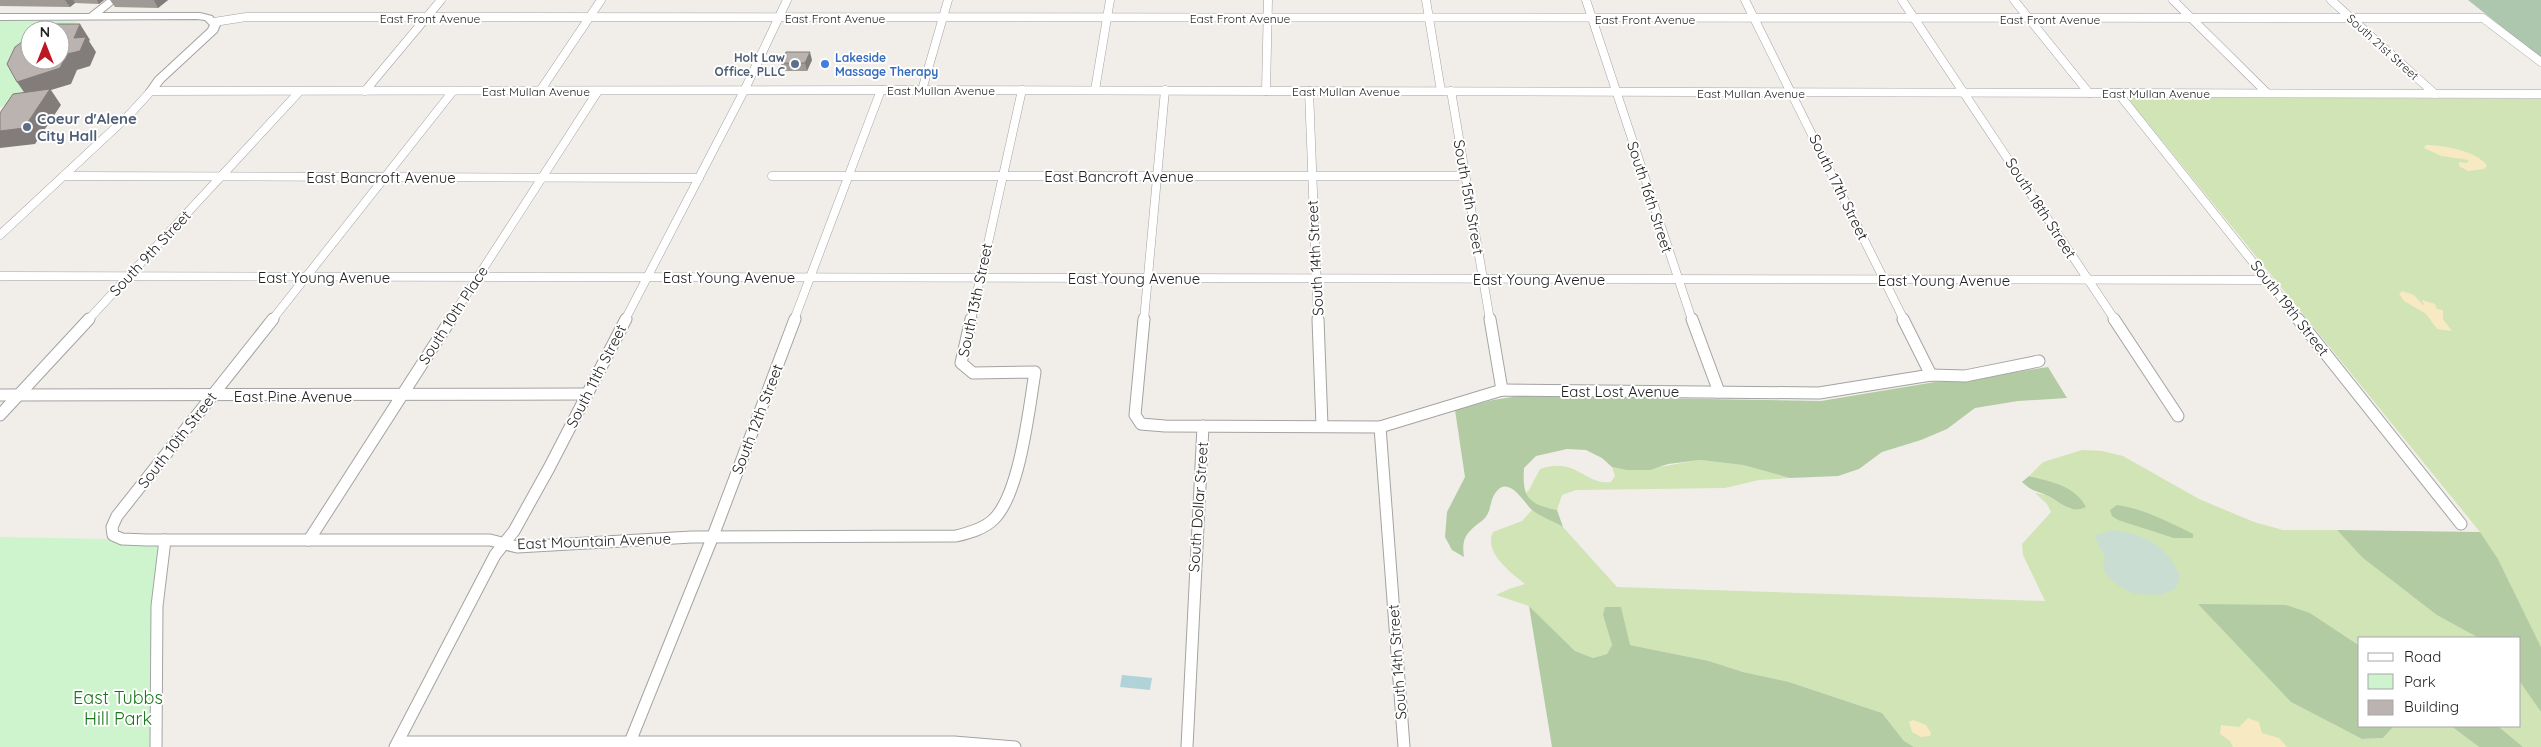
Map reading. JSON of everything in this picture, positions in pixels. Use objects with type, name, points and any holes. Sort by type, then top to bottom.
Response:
[{"type":"street","points":[[90,18],[113,0]]},
{"type":"street","points":[[365,91],[441,0]]},
{"type":"street","points":[[540,91],[601,0]]},
{"type":"street","name":"South 11th Street","points":[[397,744],[495,555],[514,531],[587,394],[744,91],[787,0]]},
{"type":"street","points":[[922,90],[948,0]]},
{"type":"street","points":[[1095,90],[1110,0]]},
{"type":"street","points":[[1266,91],[1268,0]]},
{"type":"street","name":"South 15th Street","points":[[1426,0],[1465,176],[1502,390]]},
{"type":"street","name":"South 16th Street","points":[[1586,0],[1677,279],[1719,392]]},
{"type":"street","name":"South 17th Street","points":[[1746,0],[1931,375]]},
{"type":"street","name":"South 18th Street","points":[[1902,0],[1966,93],[2178,416]]},
{"type":"street","points":[[2014,0],[2089,93]]},
{"type":"street","points":[[2173,0],[2267,93]]},
{"type":"street","name":"South 21st Street","points":[[2331,0],[2435,94]]},
{"type":"street","name":"East Front Avenue","points":[[0,17],[200,16],[210,18],[214,22],[246,17],[2483,18],[2541,62]]},
{"type":"street","points":[[0,235],[129,116],[159,80],[213,30],[214,22]]},
{"type":"street","name":"South 12th Street","points":[[629,744],[713,536],[881,90]]},
{"type":"street","name":"South 13th Street","points":[[988,524],[1000,513],[1010,491],[1035,372],[972,373],[961,363],[1022,90]]},
{"type":"street","name":"East Mullan Avenue","points":[[151,91],[1164,90],[1617,93],[2541,94]]},
{"type":"street","name":"South Dollar Street","points":[[1164,90],[1135,415],[1141,424],[1203,426],[1187,747]]},
{"type":"street","name":"South 9th Street","points":[[0,415],[300,91]]},
{"type":"street","name":"South 10th Street","points":[[112,533],[112,527],[117,516],[453,91]]},
{"type":"street","name":"South 10th Place","points":[[309,540],[598,91]]},
{"type":"street","name":"South 14th Street","points":[[1309,91],[1322,426]]},
{"type":"street","name":"South 19th Street","points":[[2118,93],[2461,524]]},
{"type":"street","name":"East Bancroft Avenue","points":[[64,176],[699,178]]},
{"type":"street","name":"East Bancroft Avenue","points":[[772,176],[1465,176]]},
{"type":"street","name":"East Young Avenue","points":[[0,276],[2268,280]]},
{"type":"street","name":"East Lost Avenue","points":[[1203,426],[1380,427],[1502,390],[1819,393],[1931,375],[1965,376],[2039,361]]},
{"type":"street","name":"East Pine Avenue","points":[[0,395],[400,396],[587,394]]},
{"type":"street","name":"South 14th Street","points":[[1380,427],[1404,747]]},
{"type":"street","name":"East Mountain Avenue","points":[[112,533],[122,539],[165,540],[490,540],[517,547],[713,536],[956,536],[988,524]]},
{"type":"street","points":[[156,747],[157,606],[165,540]]},
{"type":"street","points":[[397,744],[953,745],[1015,747]]},
{"type":"green space","points":[[2468,0],[2541,0],[2541,58]]},
{"type":"green space","points":[[0,20],[20,20],[20,70],[22,70],[16,79],[26,97],[13,105],[0,107]]},
{"type":"green space","points":[[70,21],[78,21],[70,27]]},
{"type":"green space","points":[[2131,97],[2541,99],[2541,647],[2498,559],[2480,532],[2129,100]]},
{"type":"green space","points":[[2048,367],[2067,398],[2018,401],[1975,408],[1947,429],[1921,440],[1882,452],[1859,469],[1838,476],[1790,478],[1743,465],[1700,460],[1668,464],[1650,470],[1627,470],[1612,467],[1602,458],[1586,450],[1567,449],[1536,456],[1524,468],[1526,492],[1533,502],[1557,510],[1563,527],[1532,510],[1516,492],[1506,487],[1496,492],[1486,517],[1466,536],[1463,544],[1464,557],[1452,550],[1445,537],[1447,512],[1465,477],[1455,410],[1493,400],[1519,396],[1821,401],[1935,382],[1966,380]]},
{"type":"green space","points":[[2082,450],[2102,451],[2123,456],[2199,499],[2254,522],[2283,530],[2337,530],[2386,576],[2441,615],[2477,637],[2358,637],[2358,645],[2310,613],[2291,702],[2362,739],[2383,738],[2393,727],[2452,727],[2479,747],[1914,747],[1904,741],[1882,713],[1789,682],[1743,672],[1709,661],[1630,645],[1603,615],[1612,645],[1607,654],[1593,658],[1575,651],[1529,606],[1496,595],[1525,584],[1506,568],[1495,554],[1491,540],[1493,532],[1522,521],[1532,510],[1563,527],[1617,587],[2045,601],[2023,555],[2022,544],[2051,512],[2047,504],[2035,493],[2046,495],[2070,509],[2082,501],[2064,487],[2029,476],[2043,462]]},
{"type":"green space","points":[[1700,460],[1743,465],[1790,478],[1759,480],[1725,488],[1576,490],[1562,495],[1557,510],[1543,507],[1531,501],[1526,493],[1540,469],[1552,466],[1571,468],[1602,482],[1611,482],[1615,476],[1612,467],[1645,469]]},
{"type":"green space","points":[[2029,476],[2068,489],[2086,507],[2080,509],[2070,508],[2031,489],[2022,482]]},
{"type":"green space","points":[[2117,505],[2156,516],[2193,534],[2193,538],[2174,538],[2118,520],[2112,516],[2110,510]]},
{"type":"green space","points":[[2112,530],[2144,538],[2161,549],[2175,565],[2180,576],[2176,588],[2162,595],[2135,594],[2120,587],[2108,577],[2103,567],[2105,558],[2094,536]]},
{"type":"green space","points":[[2337,530],[2480,532],[2498,559],[2541,647],[2541,712],[2521,683],[2521,637],[2477,637],[2437,615],[2363,558]]},
{"type":"green space","name":"East Tubbs Hill Park","points":[[0,537],[165,540],[156,747],[0,747]]},
{"type":"green space","points":[[2198,604],[2286,605],[2310,613],[2358,645],[2358,727],[2393,727],[2383,738],[2362,739],[2291,702]]},
{"type":"green space","points":[[1529,606],[1575,651],[1593,658],[1607,654],[1612,645],[1603,615],[1605,607],[1621,607],[1630,645],[1709,661],[1743,672],[1789,682],[1882,713],[1904,741],[1914,747],[1552,747]]},
{"type":"green space","points":[[2521,683],[2541,712],[2541,747],[2523,747],[2499,727],[2521,727]]},
{"type":"green space","points":[[2452,727],[2499,727],[2523,747],[2479,747]]},
{"type":"sand","points":[[2426,145],[2460,150],[2476,156],[2487,166],[2484,169],[2468,171],[2459,166],[2459,162],[2467,163],[2469,160],[2441,156],[2424,148]]},
{"type":"sand","points":[[2402,291],[2414,295],[2424,305],[2422,300],[2435,304],[2437,309],[2443,310],[2443,319],[2452,331],[2437,329],[2426,314],[2404,301],[2399,294]]},
{"type":"sand","points":[[2248,718],[2259,722],[2262,733],[2279,738],[2287,747],[2233,747],[2230,741],[2220,734],[2221,725],[2239,727]]},
{"type":"sand","points":[[1913,720],[1926,725],[1931,733],[1930,736],[1921,737],[1912,732],[1909,722]]},
{"type":"water","points":[[1122,675],[1152,678],[1150,690],[1120,687]]},
{"type":"building","points":[[70,24],[80,24],[74,38],[86,37],[80,51],[70,53]]},
{"type":"building","points":[[20,43],[20,70],[54,70],[17,82],[7,64],[15,47]]},
{"type":"building","points":[[786,52],[810,52],[805,63],[781,63]]},
{"type":"building","points":[[50,89],[24,128],[0,131],[0,113],[13,94]]},
{"type":"place","name":"Holt Law Office, PLLC","points":[[795,64]]},
{"type":"place","name":"Lakeside Massage Therapy","points":[[825,64]]},
{"type":"place","name":"Coeur d'Alene City Hall","points":[[27,127]]}]
